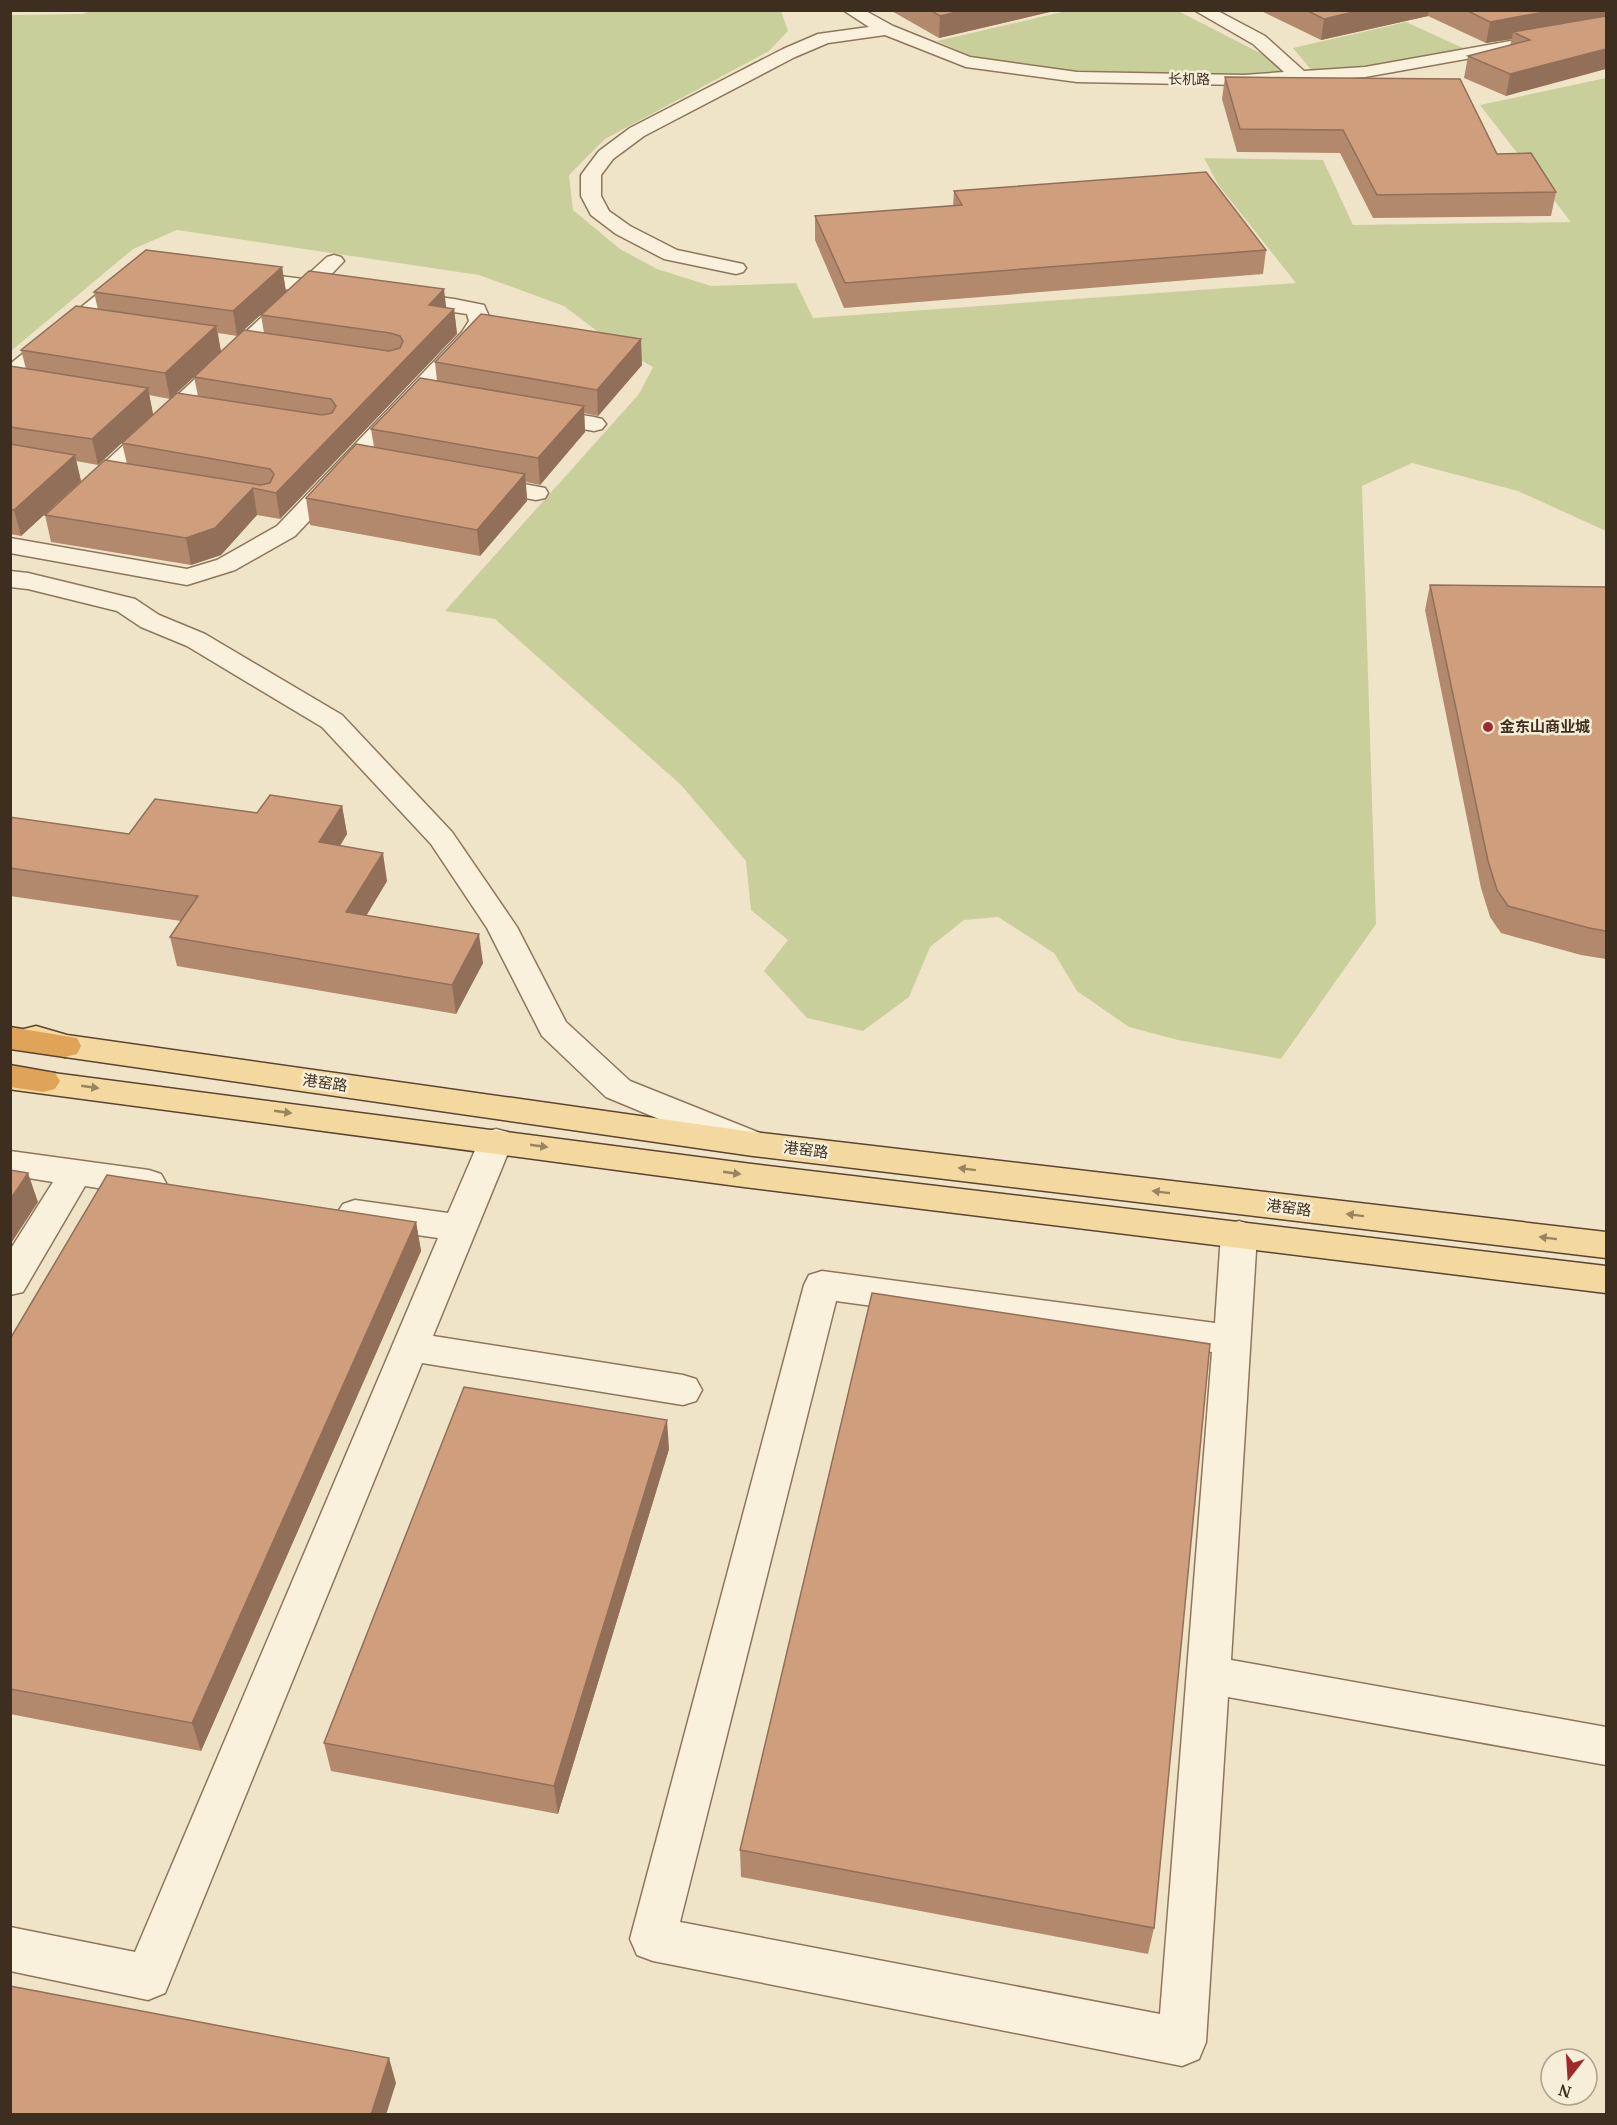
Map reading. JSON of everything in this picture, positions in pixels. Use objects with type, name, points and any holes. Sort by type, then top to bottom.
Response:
[{"type":"highway","points":[[10,1038],[65,1046]]},
{"type":"main road","name":"港窑路","points":[[10,1029],[65,1046],[753,1144],[1606,1245]]},
{"type":"main road","points":[[21,1078],[744,1175],[1606,1280]]},
{"type":"street","name":"长机路","points":[[851,10],[887,30],[966,62],[1077,77],[1244,80],[1365,72],[1606,29]]},
{"type":"street","points":[[1202,10],[1259,40],[1300,76]]},
{"type":"street","points":[[736,268],[671,255],[623,230],[601,214],[591,196],[591,175],[606,155],[637,132],[789,53],[824,38],[887,30]]},
{"type":"street","points":[[71,508],[117,477],[166,407],[233,344],[309,286],[334,261]]},
{"type":"street","points":[[10,376],[138,271],[145,266],[155,266]]},
{"type":"street","points":[[16,552],[187,577],[208,573],[268,543],[286,531],[365,462],[417,393],[471,336],[480,321],[476,310],[454,305],[214,273]]},
{"type":"street","points":[[75,322],[109,327]]},
{"type":"street","points":[[233,344],[267,349]]},
{"type":"street","points":[[417,393],[441,397]]},
{"type":"street","points":[[166,407],[200,412]]},
{"type":"street","points":[[523,412],[594,424]]},
{"type":"street","points":[[81,471],[117,477]]},
{"type":"street","points":[[456,478],[536,493]]},
{"type":"street","points":[[16,552],[45,532]]},
{"type":"street","points":[[10,579],[28,581],[126,605],[150,621],[196,640],[332,721],[442,838],[502,927],[553,1028],[618,1089],[753,1144]]},
{"type":"street","points":[[10,1949],[148,1977],[496,1141]]},
{"type":"street","points":[[10,1163],[181,1188]]},
{"type":"street","points":[[10,1282],[76,1172]]},
{"type":"street","points":[[320,1208],[460,1228]]},
{"type":"street","points":[[1232,1341],[822,1286],[653,1939],[1182,2042],[1210,1675],[1232,1341],[1239,1234]]},
{"type":"street","points":[[410,1347],[683,1390]]},
{"type":"street","points":[[1210,1675],[1606,1746]]},
{"type":"green space","points":[[92,10],[781,11],[788,31],[769,51],[605,139],[569,175],[573,210],[620,249],[657,269],[711,286],[796,283],[813,318],[1296,283],[1219,186],[1204,158],[1323,160],[1353,225],[1571,222],[1480,105],[1606,78],[1606,531],[1518,491],[1412,463],[1362,486],[1376,924],[1281,1059],[1178,1040],[1129,1027],[1077,991],[1054,953],[998,917],[964,920],[930,947],[909,997],[863,1031],[807,1018],[764,971],[788,940],[751,910],[746,861],[681,785],[495,619],[445,611],[639,394],[653,367],[622,350],[564,306],[479,275],[177,230],[133,249],[11,351],[11,15],[83,14]]},
{"type":"green space","points":[[1066,11],[1178,11],[1266,56],[1284,72],[1231,75],[1083,73],[976,58],[937,41]]},
{"type":"green space","points":[[1406,22],[1463,48],[1362,68],[1313,72],[1293,48]]},
{"type":"building","points":[[930,10],[965,10],[940,16]]},
{"type":"building","points":[[1306,10],[1362,10],[1324,19]]},
{"type":"building","points":[[1466,10],[1555,10],[1490,22]]},
{"type":"building","points":[[1606,16],[1606,49],[1510,74],[1468,56],[1530,40],[1513,32]]},
{"type":"building","points":[[1225,77],[1460,79],[1497,154],[1531,153],[1556,192],[1377,195],[1343,130],[1240,129]]},
{"type":"building","points":[[1206,172],[1266,250],[845,283],[815,216],[962,205],[954,191]]},
{"type":"building","points":[[146,250],[282,267],[233,311],[94,292]]},
{"type":"building","points":[[309,271],[444,289],[429,305],[454,309],[276,493],[253,488],[215,528],[186,538],[45,515],[105,460],[260,485],[270,483],[274,474],[270,469],[122,443],[177,393],[322,415],[332,413],[336,406],[331,399],[194,377],[244,330],[389,351],[400,348],[403,341],[400,336],[390,333],[261,315]]},
{"type":"building","points":[[76,306],[216,326],[165,373],[21,350]]},
{"type":"building","points":[[481,314],[641,339],[597,390],[435,362]]},
{"type":"building","points":[[10,366],[148,388],[92,439],[10,427]]},
{"type":"building","points":[[420,378],[584,406],[538,458],[371,429]]},
{"type":"building","points":[[10,444],[75,455],[14,510],[10,509]]},
{"type":"building","points":[[356,444],[525,474],[477,530],[306,498]]},
{"type":"building","points":[[1430,585],[1606,587],[1606,931],[1508,906],[1497,890],[1488,861]]},
{"type":"building","points":[[270,795],[342,806],[319,842],[383,853],[346,912],[479,934],[452,985],[170,937],[198,896],[10,868],[10,817],[129,834],[155,799],[257,813]]},
{"type":"building","points":[[10,1170],[28,1173],[10,1200]]},
{"type":"building","points":[[107,1175],[416,1222],[192,1723],[10,1689],[10,1339]]},
{"type":"building","points":[[872,1293],[1210,1344],[1154,1928],[740,1850]]},
{"type":"building","points":[[464,1387],[667,1420],[554,1786],[324,1743]]},
{"type":"building","points":[[10,1986],[389,2058],[371,2115],[10,2115]]},
{"type":"place","name":"金东山商业城","points":[[1488,727]]}]
